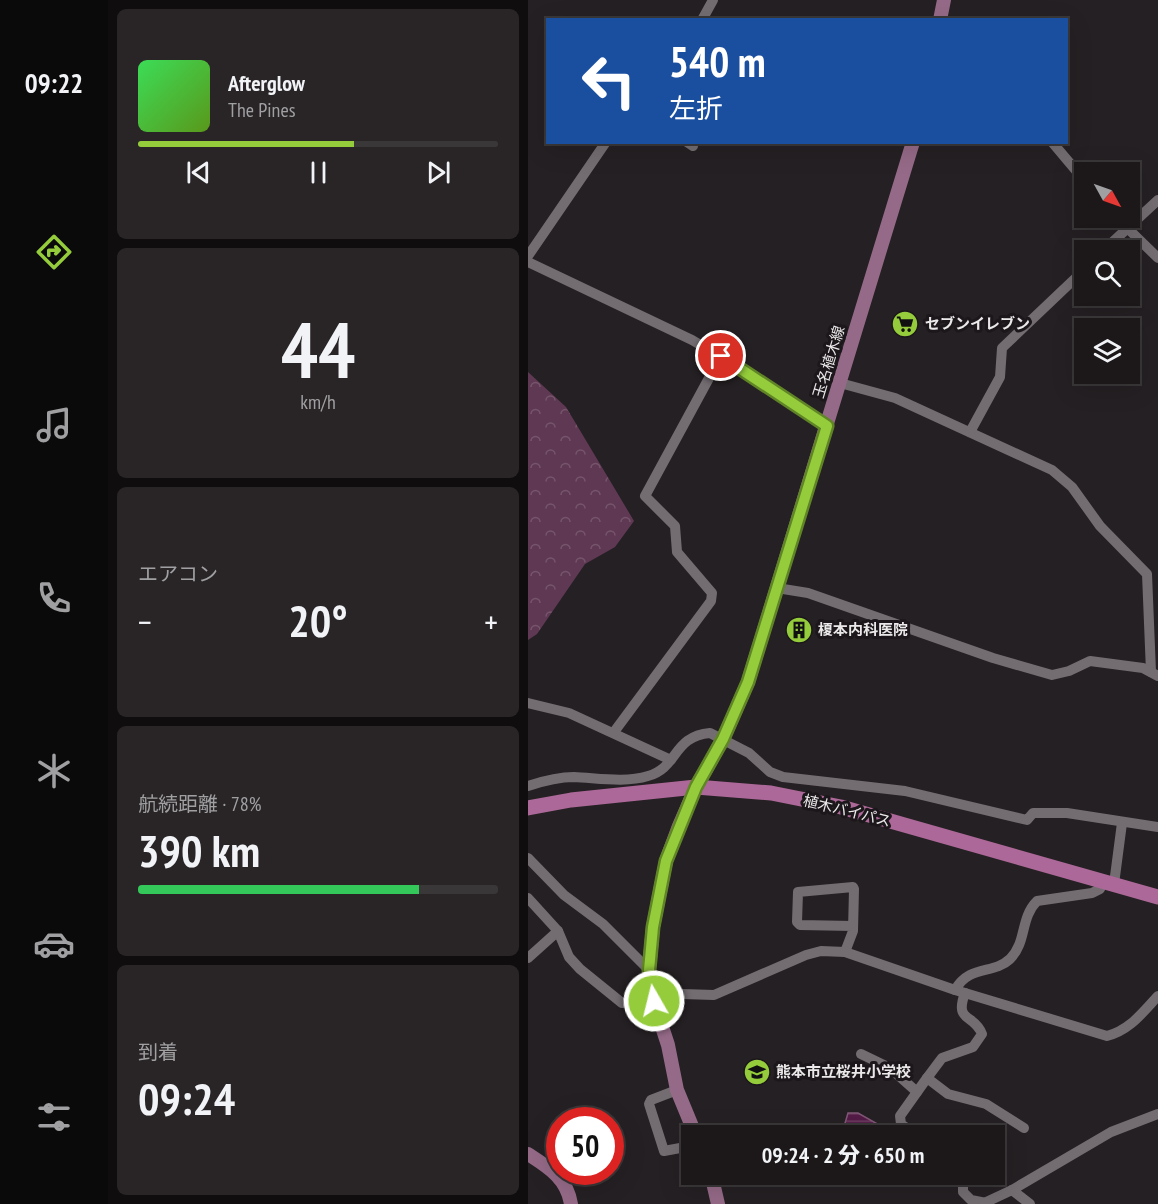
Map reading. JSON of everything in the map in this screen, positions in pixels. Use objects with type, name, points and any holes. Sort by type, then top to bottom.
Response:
[{"type":"highway","name":"植木バイパス","points":[[528,808],[571,800],[696,787],[771,793],[841,807],[1158,897]]},
{"type":"main road","points":[[940,18],[944,0]]},
{"type":"main road","name":"玉名植木線","points":[[691,1125],[677,1090],[668,1045],[653,997],[649,970],[653,927],[666,861],[696,787],[723,739],[748,682],[912,144]]},
{"type":"main road","points":[[528,1154],[555,1171],[566,1188],[571,1204]]},
{"type":"main road","points":[[714,1185],[718,1204]]},
{"type":"street","points":[[703,18],[713,0]]},
{"type":"street","points":[[528,256],[605,144]]},
{"type":"street","points":[[1054,144],[1074,168]]},
{"type":"street","points":[[1140,216],[1158,200]]},
{"type":"street","points":[[1114,240],[1127,228],[1158,258]]},
{"type":"street","points":[[528,262],[721,356],[827,426]]},
{"type":"street","points":[[970,432],[1000,377],[1002,348],[1074,280]]},
{"type":"street","points":[[614,732],[711,601],[712,593],[677,552],[675,526],[645,496],[721,356]]},
{"type":"street","points":[[840,383],[895,398],[1052,470],[1072,487],[1100,526],[1147,574],[1154,674]]},
{"type":"street","points":[[777,588],[808,593],[993,658],[1052,675],[1069,671],[1090,661],[1143,668],[1154,674]]},
{"type":"street","points":[[528,703],[569,713],[671,760]]},
{"type":"street","points":[[528,786],[549,779],[571,777],[633,779],[649,776],[662,771],[686,740],[699,734],[710,733],[749,753],[770,772],[783,777],[904,791],[1027,820],[1033,813],[1067,813],[1158,827]]},
{"type":"street","points":[[902,1125],[900,1116],[942,1058],[973,1047],[982,1034],[979,1027],[963,1015],[960,1007],[960,992],[969,974],[1007,962],[1019,948],[1025,916],[1037,901],[1092,893],[1109,883],[1122,823]]},
{"type":"street","points":[[528,858],[564,895],[603,924],[649,970]]},
{"type":"street","points":[[844,952],[853,926],[853,887],[798,892],[797,922],[800,925],[853,926]]},
{"type":"street","points":[[528,898],[558,931],[574,963],[622,1004],[653,997],[714,995],[806,955],[821,951],[844,952],[960,992],[1107,1036],[1119,1033],[1131,1025],[1158,996]]},
{"type":"street","points":[[528,958],[558,931]]},
{"type":"street","points":[[861,1054],[890,1068],[917,1092]]},
{"type":"street","points":[[927,1078],[948,1094],[986,1104],[1024,1128]]},
{"type":"street","points":[[677,1090],[651,1100],[649,1104],[664,1151],[681,1148]]},
{"type":"street","points":[[963,1185],[963,1192],[971,1200],[984,1203],[1012,1190],[1111,1132],[1158,1114]]},
{"type":"street","points":[[1012,1190],[1030,1204]]},
{"type":"green space","points":[[528,372],[566,407],[634,521],[615,547],[585,564],[537,634],[528,640]]},
{"type":"shaded area","points":[[848,1113],[858,1113],[879,1125],[844,1125]]},
{"type":"place","name":"セブンイレブン","points":[[905,324]]},
{"type":"place","name":"榎本内科医院","points":[[799,630]]},
{"type":"place","name":"熊本市立桜井小学校","points":[[757,1072]]},
{"type":"route","points":[[654,1001],[649,970],[653,927],[666,861],[696,787],[723,739],[748,682],[827,426],[721,356]]}]
